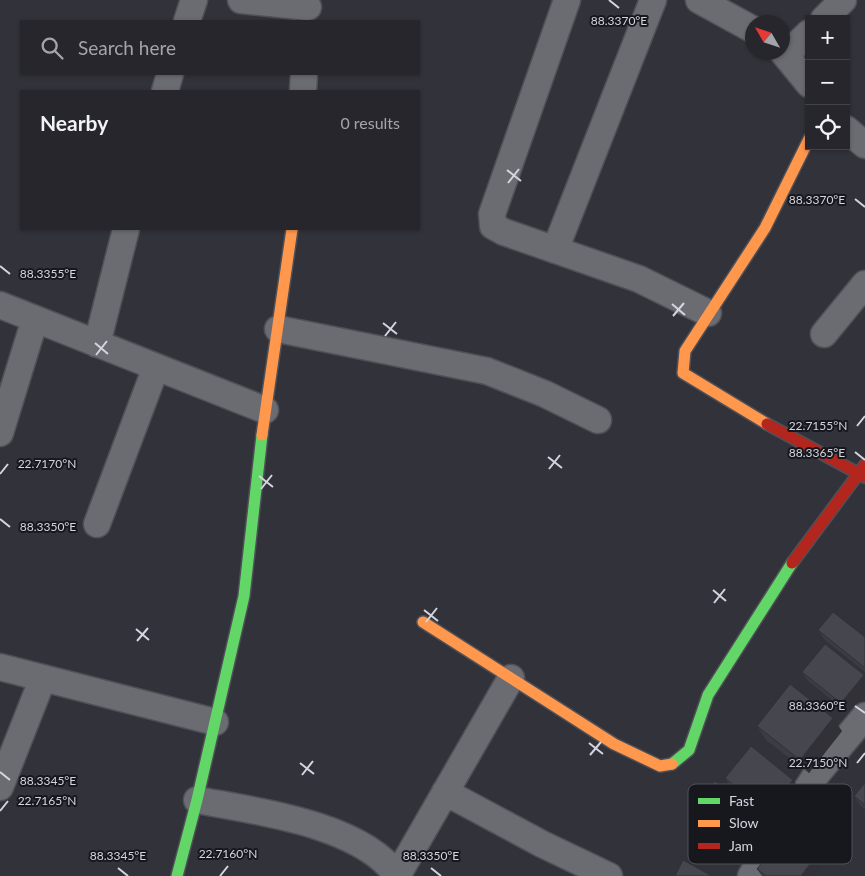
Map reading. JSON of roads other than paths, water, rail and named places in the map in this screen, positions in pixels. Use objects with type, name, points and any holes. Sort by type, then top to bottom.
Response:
[{"type":"street","points":[[187,20],[194,0]]},
{"type":"street","points":[[241,0],[308,9]]},
{"type":"street","points":[[567,0],[492,214],[493,226],[498,230],[639,279],[708,313]]},
{"type":"street","points":[[555,250],[653,0]]},
{"type":"street","points":[[699,0],[745,25]]},
{"type":"street","points":[[828,15],[843,0]]},
{"type":"street","points":[[790,49],[805,36]]},
{"type":"street","points":[[790,59],[805,79]]},
{"type":"street","points":[[165,90],[170,75]]},
{"type":"street","points":[[303,90],[304,75]]},
{"type":"street","points":[[850,132],[865,145]]},
{"type":"street","points":[[423,622],[614,744],[660,766],[673,764],[689,750],[708,695],[805,543],[863,472],[801,443],[683,373],[685,352],[708,313],[766,228],[805,147]]},
{"type":"street","points":[[96,344],[126,230]]},
{"type":"street","points":[[177,876],[197,800],[244,596],[265,410],[292,230]]},
{"type":"street","points":[[824,334],[865,284]]},
{"type":"street","points":[[0,305],[265,410]]},
{"type":"street","points":[[0,433],[35,320]]},
{"type":"street","points":[[278,330],[487,371],[598,420]]},
{"type":"street","points":[[96,524],[156,367]]},
{"type":"street","points":[[0,667],[215,722]]},
{"type":"street","points":[[0,787],[44,678]]},
{"type":"street","points":[[197,800],[276,816],[328,830],[387,862],[397,876],[511,678]]},
{"type":"street","points":[[810,784],[865,716]]},
{"type":"street","points":[[445,792],[542,844],[608,876]]},
{"type":"street","points":[[751,876],[759,864]]}]
